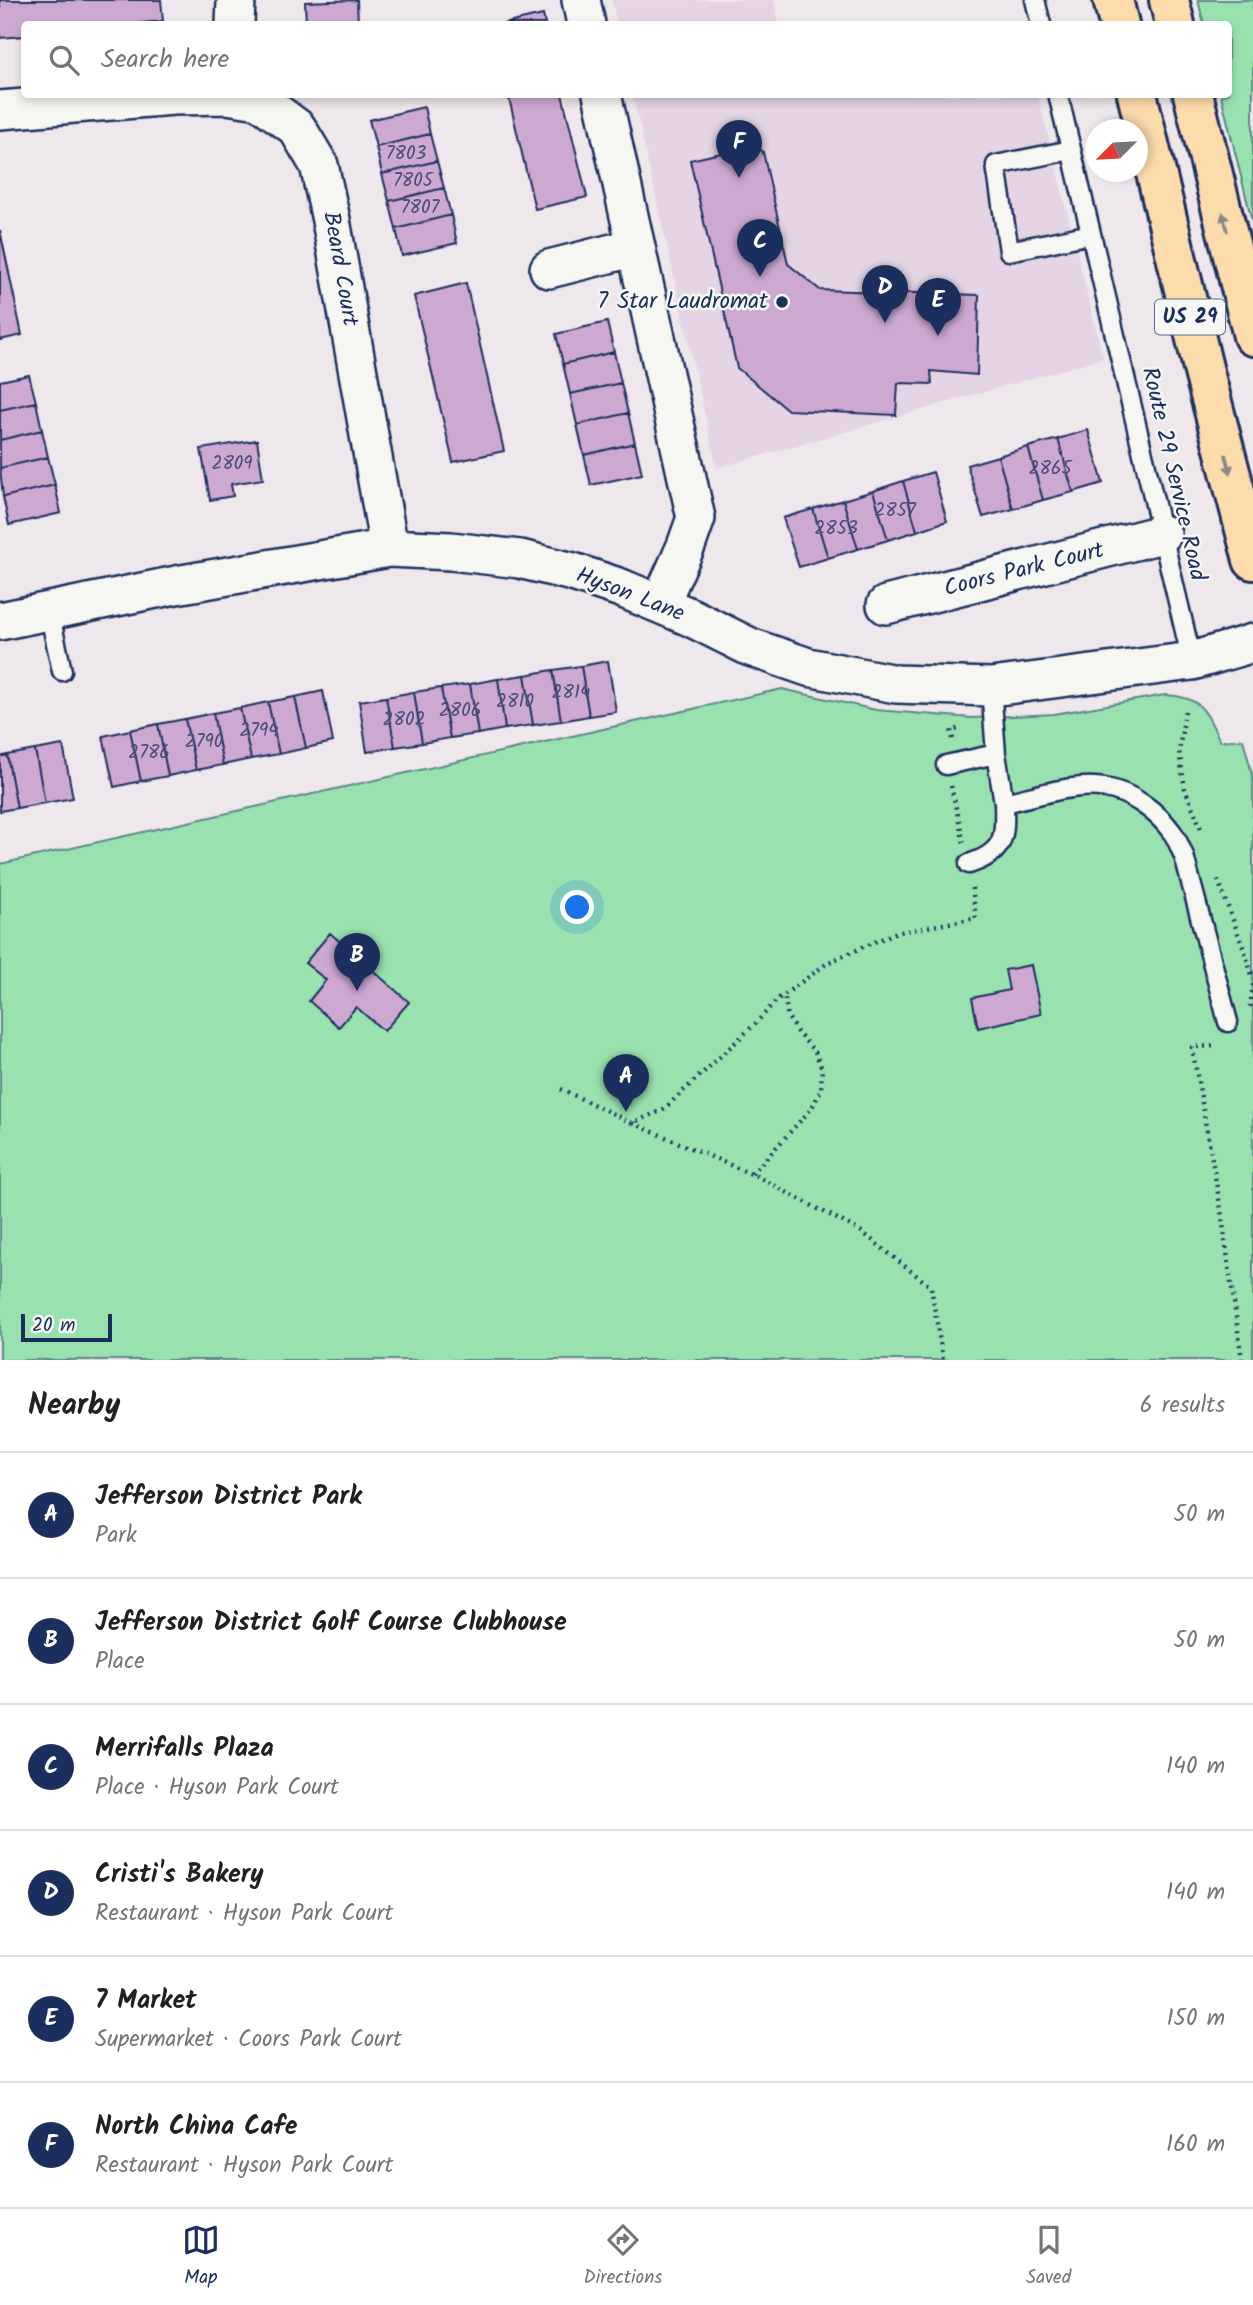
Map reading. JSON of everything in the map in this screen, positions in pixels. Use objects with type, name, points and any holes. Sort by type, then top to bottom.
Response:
[{"type":"main road","points":[[1113,0],[1118,21]]},
{"type":"main road","points":[[1169,0],[1174,21]]},
{"type":"main road","name":"US 29","points":[[1138,98],[1203,368],[1253,560]]},
{"type":"main road","name":"US 29","points":[[1194,98],[1253,336]]},
{"type":"street","points":[[234,21],[236,0]]},
{"type":"street","points":[[581,0],[585,21]]},
{"type":"street","name":"Beard Court","points":[[0,110],[148,98]]},
{"type":"street","name":"Beard Court","points":[[246,98],[259,100],[297,128],[318,165],[331,220],[389,548]]},
{"type":"street","points":[[603,98],[696,518],[660,604]]},
{"type":"street","points":[[549,269],[636,247]]},
{"type":"street","name":"Coors Park Court","points":[[886,605],[1162,534]]},
{"type":"street","name":"Hyson Lane","points":[[0,621],[176,585],[389,548],[452,551],[520,559],[573,572],[621,587],[750,647],[808,667],[896,684],[991,687],[1192,660],[1253,643]]},
{"type":"lane","points":[[1035,0],[1040,21]]},
{"type":"lane","name":"Route 29 Service Road","points":[[1059,98],[1192,660]]},
{"type":"lane","points":[[1071,150],[996,165],[1009,251],[1091,234]]},
{"type":"lane","points":[[49,611],[62,671]]},
{"type":"lane","points":[[967,857],[987,858],[996,850],[1005,835],[991,687]]},
{"type":"lane","points":[[946,765],[996,754]]},
{"type":"lane","points":[[1004,803],[1057,791],[1104,787],[1124,794],[1157,815],[1173,832],[1184,856],[1228,1022]]},
{"type":"path","points":[[950,786],[967,857]]},
{"type":"path","points":[[632,1123],[663,1110],[784,994],[829,962],[895,933],[976,918],[972,888]]},
{"type":"path","points":[[752,1174],[811,1109],[821,1090],[822,1069],[815,1052],[788,1017],[784,994]]},
{"type":"path","points":[[1213,1046],[1192,1047],[1221,1210],[1242,1360]]},
{"type":"path","points":[[561,1089],[632,1123],[752,1174],[862,1232],[931,1287],[943,1360]]},
{"type":"shaded area","points":[[612,0],[774,0],[778,21],[616,21]]},
{"type":"shaded area","points":[[634,98],[1039,98],[1103,358],[717,468]]},
{"type":"green space","points":[[1198,0],[1253,0],[1253,225],[1222,98],[1232,98],[1232,21],[1203,21]]},
{"type":"green space","points":[[782,689],[876,710],[972,718],[1054,714],[1165,695],[1178,696],[1201,708],[1220,741],[1243,739],[1253,778],[1253,1360],[0,1360],[0,864]]},
{"type":"building","points":[[0,0],[161,0],[163,21],[21,21],[21,36],[0,38]]},
{"type":"building","points":[[357,0],[358,21],[306,21],[305,2]]},
{"type":"building","points":[[543,15],[544,21],[516,21]]},
{"type":"building","points":[[509,98],[563,98],[587,197],[535,209]]},
{"type":"building","points":[[424,107],[430,134],[376,147],[369,120]]},
{"type":"building","points":[[430,134],[437,161],[382,174],[376,147]]},
{"type":"building","points":[[756,145],[763,152],[788,264],[820,290],[979,295],[977,375],[931,371],[932,384],[898,383],[896,415],[788,410],[737,368],[690,160]]},
{"type":"building","points":[[437,161],[444,188],[389,201],[382,174]]},
{"type":"building","points":[[444,188],[451,215],[396,229],[389,201]]},
{"type":"building","points":[[451,215],[457,243],[402,256],[396,229]]},
{"type":"building","points":[[0,230],[22,335],[0,340]]},
{"type":"building","points":[[466,283],[504,451],[453,462],[414,296]]},
{"type":"building","points":[[607,322],[614,352],[563,364],[556,334]]},
{"type":"building","points":[[614,352],[621,383],[570,394],[563,364]]},
{"type":"building","points":[[29,375],[36,402],[0,410],[0,381]]},
{"type":"building","points":[[621,383],[628,413],[577,425],[570,394]]},
{"type":"building","points":[[36,402],[42,430],[0,440],[0,410]]},
{"type":"building","points":[[628,413],[635,443],[584,455],[577,425]]},
{"type":"building","points":[[42,430],[48,457],[0,468],[0,440]]},
{"type":"building","points":[[1088,430],[1103,483],[1073,492],[1058,439]]},
{"type":"building","points":[[1058,439],[1073,492],[1043,500],[1028,447]]},
{"type":"building","points":[[257,440],[263,479],[231,484],[233,496],[210,500],[201,449]]},
{"type":"building","points":[[635,443],[642,474],[591,485],[584,455]]},
{"type":"building","points":[[1028,447],[1043,500],[1013,509],[998,456]]},
{"type":"building","points":[[998,456],[1013,509],[983,517],[967,465]]},
{"type":"building","points":[[48,457],[55,485],[3,497],[0,468]]},
{"type":"building","points":[[933,472],[947,521],[917,531],[903,481]]},
{"type":"building","points":[[903,481],[917,531],[888,540],[873,491]]},
{"type":"building","points":[[55,485],[61,513],[9,525],[3,497]]},
{"type":"building","points":[[873,491],[888,540],[858,549],[843,500]]},
{"type":"building","points":[[843,500],[858,549],[828,558],[813,509]]},
{"type":"building","points":[[813,509],[828,558],[799,567],[783,518]]},
{"type":"building","points":[[608,661],[616,712],[589,716],[581,666]]},
{"type":"building","points":[[581,666],[589,716],[561,721],[553,670]]},
{"type":"building","points":[[553,670],[561,721],[533,725],[525,675]]},
{"type":"building","points":[[525,675],[533,725],[505,729],[498,679]]},
{"type":"building","points":[[498,679],[505,729],[478,734],[470,684]]},
{"type":"building","points":[[470,684],[478,734],[450,738],[441,688]]},
{"type":"building","points":[[441,688],[450,738],[422,743],[414,692]]},
{"type":"building","points":[[323,691],[333,742],[306,748],[295,697]]},
{"type":"building","points":[[414,692],[422,743],[395,747],[386,697]]},
{"type":"building","points":[[295,697],[306,748],[279,754],[268,702]]},
{"type":"building","points":[[386,697],[395,747],[367,752],[359,701]]},
{"type":"building","points":[[268,702],[279,754],[251,759],[240,708]]},
{"type":"building","points":[[240,708],[251,759],[223,765],[213,713]]},
{"type":"building","points":[[213,713],[223,765],[196,770],[185,719]]},
{"type":"building","points":[[185,719],[196,770],[168,776],[158,724]]},
{"type":"building","points":[[158,724],[168,776],[141,781],[130,730]]},
{"type":"building","points":[[130,730],[141,781],[114,787],[103,736]]},
{"type":"building","points":[[63,745],[73,798],[45,803],[35,750]]},
{"type":"building","points":[[35,750],[45,803],[17,808],[7,755]]},
{"type":"building","points":[[7,755],[17,808],[0,811],[0,757]]},
{"type":"building","points":[[330,933],[409,1002],[384,1031],[356,1007],[339,1027],[309,1001],[326,980],[305,963]]},
{"type":"building","points":[[1031,965],[1041,1014],[978,1028],[972,998],[1009,990],[1005,970]]},
{"type":"place","name":"North China Cafe","points":[[739,178]]},
{"type":"place","name":"Merrifalls Plaza","points":[[760,277]]},
{"type":"place","name":"7 Star Laudromat","points":[[782,302]]},
{"type":"place","name":"Cristi's Bakery","points":[[885,323]]},
{"type":"place","name":"7 Market","points":[[938,336]]},
{"type":"place","name":"Jefferson District Golf Course Clubhouse","points":[[357,991]]},
{"type":"place","name":"Jefferson District Park","points":[[626,1112]]}]
